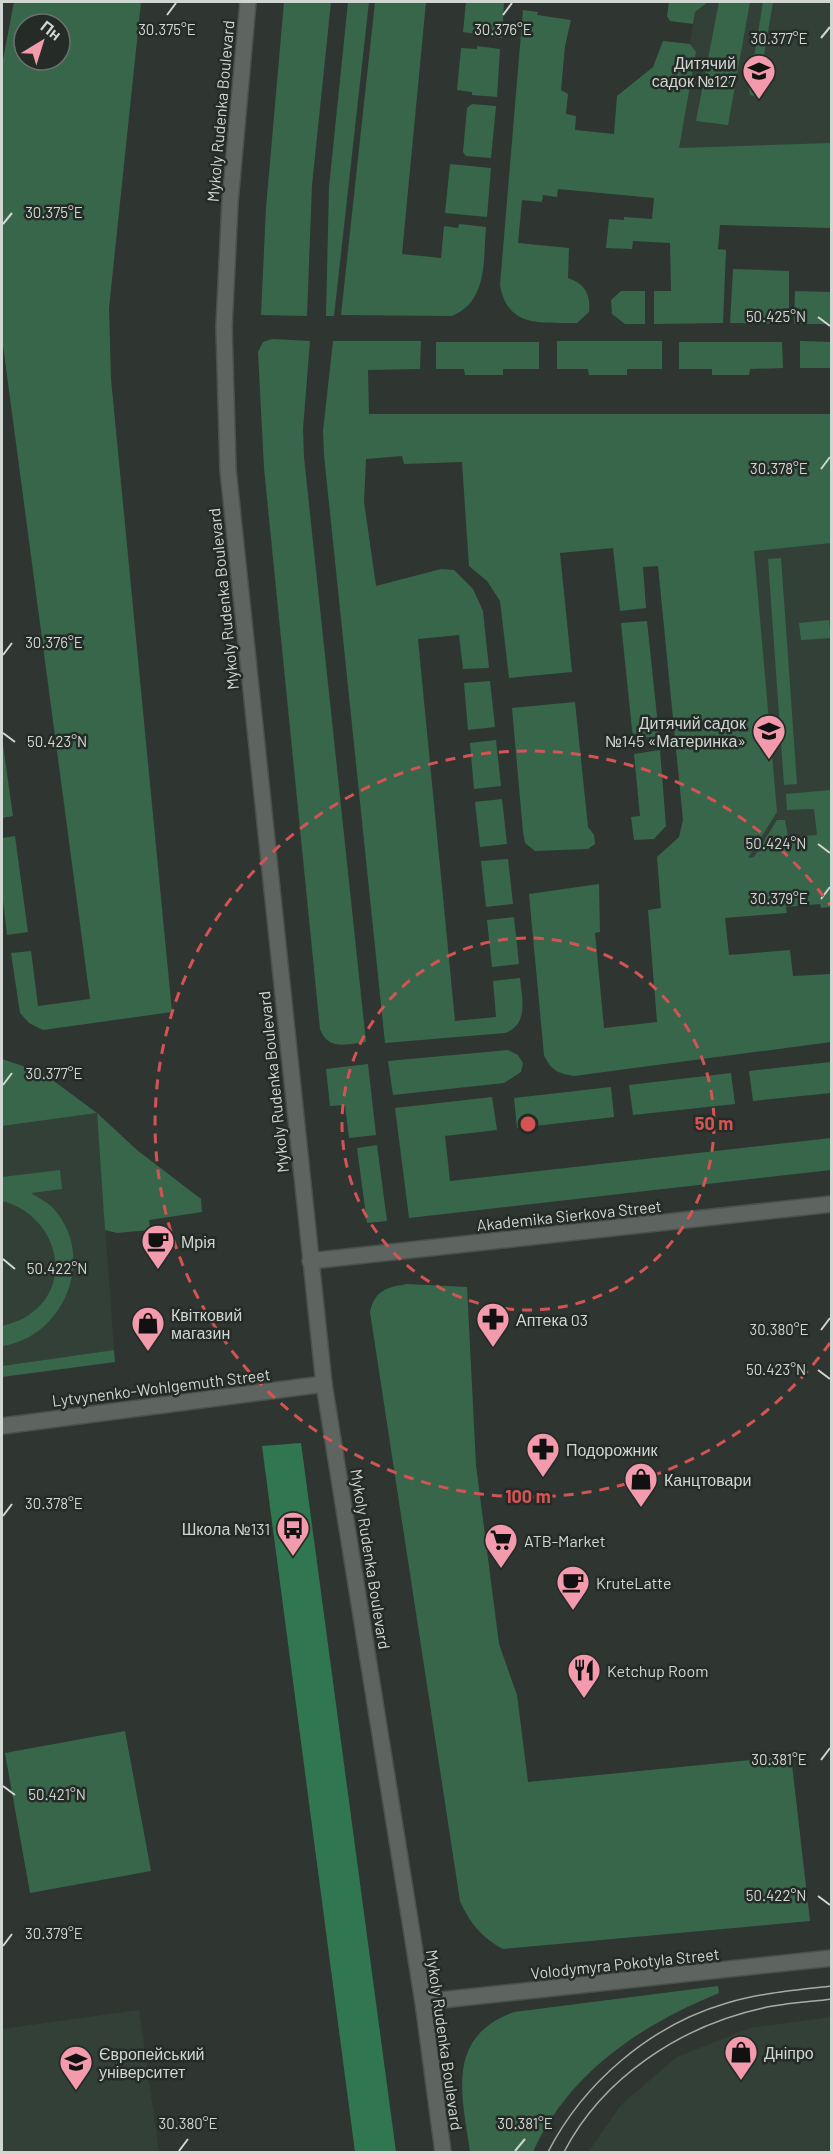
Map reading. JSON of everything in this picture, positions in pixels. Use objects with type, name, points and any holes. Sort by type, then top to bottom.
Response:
[{"type":"street","name":"Mykoly Rudenka Boulevard","points":[[248,2],[230,202],[225,316],[228,470],[324,1384],[423,2002],[443,2152]]},
{"type":"street","name":"Akademika Sierkova Street","points":[[310,1261],[831,1204]]},
{"type":"street","name":"Lytvynenko-Wohlgemuth Street","points":[[2,1426],[324,1384]]},
{"type":"street","name":"Volodymyra Pokotyla Street","points":[[423,2002],[831,1958]]},
{"type":"shaded area","name":"Дитячий садок №127","points":[[708,2],[831,2],[831,211],[666,216],[696,53],[690,44],[695,12]]},
{"type":"shaded area","name":"Дитячий садок №145 «Материнка»","points":[[831,489],[831,849],[716,861],[688,499]]},
{"type":"shaded area","points":[[97,1113],[114,1350],[2,1366],[2,1126]]},
{"type":"shaded area","name":"Європейський університет","points":[[139,2010],[159,2152],[2,2152],[2,2029]]},
{"type":"shaded area","name":"Дніпро","points":[[831,2017],[831,2152],[588,2152],[622,2104],[677,2057],[750,2028]]},
{"type":"green space","points":[[14,2],[141,2],[109,308],[111,379],[172,1012],[43,1030],[29,1023],[20,1013],[11,953],[31,951],[38,1006],[90,999],[2,338],[2,65],[12,12],[12,72],[72,72],[72,12],[12,12]]},
{"type":"green space","points":[[284,2],[331,2],[312,185],[307,316],[261,315],[266,208]]},
{"type":"green space","points":[[348,2],[369,2],[334,316],[326,316],[329,187]]},
{"type":"green space","points":[[375,2],[426,2],[402,254],[441,258],[444,226],[458,228],[459,224],[486,227],[483,266],[478,290],[464,309],[452,316],[341,315]]},
{"type":"green space","points":[[466,2],[504,2],[502,38],[463,32]]},
{"type":"green space","points":[[669,2],[708,2],[695,12],[693,24],[670,21],[667,16]]},
{"type":"green space","points":[[719,2],[750,2],[728,125],[696,121]]},
{"type":"green space","points":[[763,2],[773,2],[757,97],[750,95],[749,88]]},
{"type":"green space","points":[[523,10],[538,12],[537,15],[571,20],[565,46],[561,90],[568,94],[566,114],[576,116],[575,130],[614,134],[617,96],[653,67],[663,41],[690,44],[696,52],[679,148],[831,143],[831,228],[720,225],[718,249],[726,250],[723,323],[654,324],[654,291],[671,291],[670,243],[633,241],[632,249],[606,248],[609,219],[624,220],[624,217],[652,219],[654,198],[558,189],[557,197],[543,195],[542,202],[522,200],[518,243],[569,248],[568,278],[579,283],[586,290],[589,312],[577,323],[539,322],[518,316],[504,299],[500,285]]},
{"type":"green space","points":[[477,46],[500,49],[497,97],[472,95],[472,92],[457,90],[461,48],[477,49]]},
{"type":"green space","points":[[472,104],[496,106],[491,158],[466,156],[463,152],[467,108]]},
{"type":"green space","points":[[450,164],[491,168],[487,217],[445,213]]},
{"type":"green space","points":[[733,269],[789,271],[789,324],[730,323]]},
{"type":"green space","points":[[621,291],[645,291],[645,324],[625,324],[612,314],[611,300]]},
{"type":"green space","points":[[795,291],[831,292],[831,324],[794,324]]},
{"type":"green space","points":[[272,339],[310,341],[303,429],[304,457],[366,1042],[352,1044],[328,1041],[320,1029],[264,468],[258,352],[263,342]]},
{"type":"green space","points":[[333,341],[421,341],[420,369],[368,370],[369,414],[831,414],[831,543],[754,551],[777,812],[748,858],[754,857],[777,820],[785,820],[788,837],[817,835],[814,809],[787,810],[786,794],[831,790],[831,907],[821,908],[820,904],[786,907],[787,913],[725,918],[729,955],[790,950],[793,976],[831,974],[831,1042],[574,1076],[563,1074],[549,1064],[544,1055],[529,894],[599,884],[600,932],[595,933],[604,1028],[657,1022],[648,910],[661,908],[657,857],[679,837],[683,820],[658,566],[643,567],[646,608],[620,611],[613,548],[560,553],[572,672],[509,678],[500,601],[487,581],[469,566],[462,462],[404,464],[402,456],[366,459],[364,502],[376,586],[441,569],[454,570],[473,589],[483,611],[489,668],[463,669],[459,635],[418,639],[455,1021],[496,1017],[493,981],[520,978],[522,1010],[518,1024],[505,1033],[385,1043],[324,455],[323,431]]},
{"type":"green space","points":[[557,341],[662,341],[662,369],[627,369],[627,375],[589,375],[588,369],[557,369]]},
{"type":"green space","points":[[800,341],[831,342],[831,368],[800,368]]},
{"type":"green space","points":[[436,342],[539,342],[539,369],[503,369],[503,375],[465,375],[464,369],[436,369]]},
{"type":"green space","points":[[679,342],[782,342],[783,368],[750,369],[749,375],[712,375],[712,369],[679,369]]},
{"type":"green space","points":[[781,558],[797,784],[784,785],[768,559]]},
{"type":"green space","points":[[829,620],[831,638],[801,640],[799,623]]},
{"type":"green space","points":[[647,621],[659,736],[633,739],[621,623]]},
{"type":"green space","points":[[490,681],[495,727],[468,730],[464,683]]},
{"type":"green space","points":[[575,702],[588,827],[594,835],[595,844],[588,849],[535,851],[525,843],[523,832],[512,708]]},
{"type":"green space","points":[[2,738],[13,816],[2,818]]},
{"type":"green space","points":[[496,740],[501,786],[474,789],[470,743]]},
{"type":"green space","points":[[660,750],[666,826],[654,839],[634,840],[631,817],[640,816],[634,754]]},
{"type":"green space","points":[[502,799],[507,844],[480,847],[475,802]]},
{"type":"green space","points":[[15,836],[28,932],[7,935],[2,891],[2,838]]},
{"type":"green space","points":[[508,859],[513,904],[486,907],[481,861]]},
{"type":"green space","points":[[514,917],[519,964],[492,967],[487,920]]},
{"type":"green space","points":[[508,1050],[518,1055],[523,1063],[521,1072],[504,1083],[393,1095],[388,1061]]},
{"type":"green space","points":[[2,1059],[43,1073],[97,1113],[2,1126]]},
{"type":"green space","points":[[831,1062],[831,1093],[753,1101],[749,1071]]},
{"type":"green space","points":[[368,1064],[376,1135],[349,1138],[345,1105],[330,1106],[326,1069]]},
{"type":"green space","points":[[731,1073],[735,1104],[633,1115],[629,1085]]},
{"type":"green space","points":[[611,1087],[614,1117],[517,1128],[514,1098]]},
{"type":"green space","points":[[492,1097],[497,1130],[445,1136],[450,1181],[831,1138],[831,1170],[409,1218],[395,1108]]},
{"type":"green space","points":[[97,1113],[137,1150],[201,1199],[202,1212],[149,1220],[150,1230],[117,1233],[105,1230]]},
{"type":"green space","points":[[377,1145],[387,1221],[367,1223],[357,1148]]},
{"type":"green space","points":[[60,1170],[62,1189],[31,1193],[51,1206],[65,1225],[72,1246],[73,1269],[68,1290],[58,1310],[43,1327],[24,1339],[2,1346],[2,1316],[3,1326],[29,1315],[44,1301],[52,1285],[56,1268],[53,1250],[46,1234],[35,1220],[20,1208],[2,1201],[2,1177]]},
{"type":"green space","points":[[408,1284],[467,1287],[476,1465],[499,1644],[517,1695],[528,1782],[791,1756],[810,1921],[503,1949],[482,1934],[468,1916],[460,1901],[370,1312],[375,1299],[383,1291]]},
{"type":"green space","points":[[114,1350],[115,1362],[2,1377],[2,1366]]},
{"type":"green space","points":[[301,1443],[396,2152],[355,2152],[262,1446]]},
{"type":"green space","points":[[125,1731],[151,1871],[30,1893],[5,1753]]},
{"type":"green space","points":[[718,1986],[719,1993],[662,2020],[610,2054],[566,2098],[548,2124],[533,2152],[470,2152],[462,2089],[463,2070],[468,2052],[477,2036],[492,2023],[514,2012]]},
{"type":"tram line","points":[[548,2152],[580,2102],[600,2080],[646,2041],[699,2013],[727,2003],[779,1992],[832,1986]]},
{"type":"tram line","points":[[564,2152],[580,2125],[600,2100],[622,2078],[674,2042],[733,2016],[763,2008],[832,1999]]},
{"type":"place","name":"Дитячий садок №127","points":[[759,100]]},
{"type":"place","name":"Дитячий садок №145 «Материнка»","points":[[769,760]]},
{"type":"place","name":"Мрія","points":[[158,1270]]},
{"type":"place","name":"Аптека 03","points":[[493,1348]]},
{"type":"place","name":"Квітковий магазин","points":[[148,1352]]},
{"type":"place","name":"Подорожник","points":[[543,1478]]},
{"type":"place","name":"Канцтовари","points":[[641,1508]]},
{"type":"place","name":"Школа №131","points":[[293,1557]]},
{"type":"place","name":"ATB-Market","points":[[501,1569]]},
{"type":"place","name":"KruteLatte","points":[[573,1611]]},
{"type":"place","name":"Ketchup Room","points":[[584,1699]]},
{"type":"place","name":"Дніпро","points":[[741,2081]]},
{"type":"place","name":"Європейський університет","points":[[76,2091]]}]
